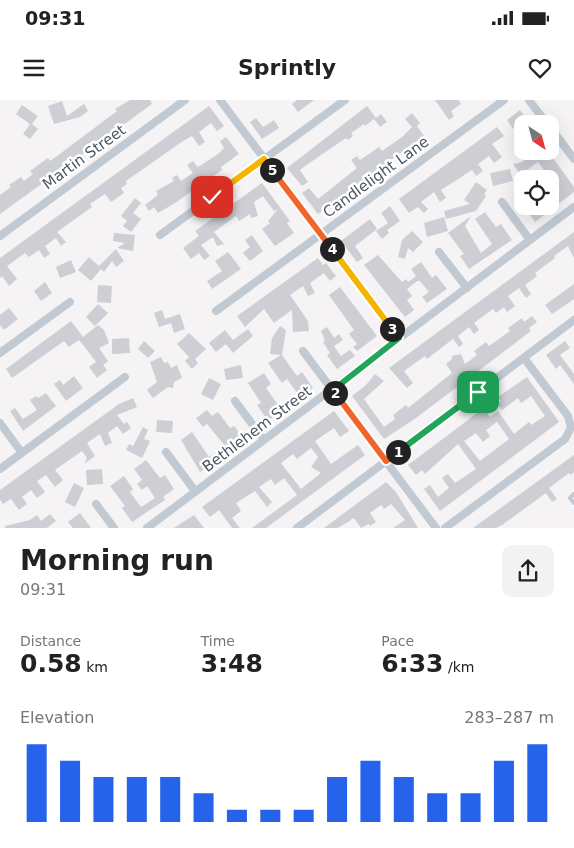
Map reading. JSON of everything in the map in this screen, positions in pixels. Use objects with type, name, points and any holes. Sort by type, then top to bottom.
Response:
[{"type":"street","name":"Martin Street","points":[[0,236],[185,100]]},
{"type":"street","points":[[220,100],[399,338]]},
{"type":"street","points":[[160,235],[345,100]]},
{"type":"street","name":"Candlelight Lane","points":[[216,311],[504,100]]},
{"type":"street","points":[[530,100],[541,115]]},
{"type":"street","points":[[559,139],[574,159]]},
{"type":"street","points":[[502,202],[530,240]]},
{"type":"street","name":"Bethlehem Street","points":[[147,528],[574,207]]},
{"type":"street","points":[[439,252],[467,288]]},
{"type":"street","points":[[0,353],[70,302]]},
{"type":"street","points":[[297,528],[574,320]]},
{"type":"street","points":[[303,351],[436,528]]},
{"type":"street","points":[[445,528],[559,443],[565,438],[570,428],[568,416],[524,358]]},
{"type":"street","points":[[0,469],[126,377]]},
{"type":"street","points":[[235,401],[264,440]]},
{"type":"street","points":[[0,423],[22,453]]},
{"type":"street","points":[[166,452],[195,492]]},
{"type":"street","points":[[96,504],[114,528]]},
{"type":"lane","points":[[574,494],[570,498],[574,503]]},
{"type":"building","points":[[130,100],[150,100],[152,104],[0,214],[0,195],[11,187],[9,185],[21,177],[24,181],[33,174],[30,171],[48,158],[50,161],[117,111],[115,109]]},
{"type":"building","points":[[297,100],[314,100],[298,112],[292,104]]},
{"type":"building","points":[[435,100],[459,100],[461,104],[451,111],[454,116],[449,120]]},
{"type":"building","points":[[62,101],[67,116],[84,104],[88,111],[80,117],[54,124],[48,106]]},
{"type":"building","points":[[22,105],[38,116],[32,124],[38,129],[30,139],[23,134],[30,124],[16,114]]},
{"type":"building","points":[[209,106],[224,126],[217,131],[211,123],[199,132],[205,142],[199,146],[192,136],[183,141],[126,181],[127,184],[121,188],[124,193],[111,202],[105,194],[90,204],[92,207],[57,232],[66,242],[61,246],[56,238],[45,246],[50,254],[44,258],[39,250],[29,257],[25,253],[7,266],[17,279],[9,286],[2,276],[0,278],[0,258]]},
{"type":"building","points":[[367,106],[376,118],[381,114],[387,122],[380,127],[374,119],[365,126],[364,124],[351,133],[353,136],[348,140],[346,138],[305,166],[300,170],[308,182],[302,186],[287,168]]},
{"type":"building","points":[[520,110],[524,115],[514,115],[513,129],[507,120]]},
{"type":"building","points":[[412,113],[420,123],[417,126],[424,136],[318,214],[302,193],[309,188],[318,199],[357,168],[351,160],[357,156],[360,160],[379,147],[382,151],[402,137],[412,127],[405,119]]},
{"type":"building","points":[[256,118],[263,127],[274,120],[279,128],[262,139],[250,122]]},
{"type":"building","points":[[497,127],[504,136],[492,144],[502,157],[494,163],[489,156],[478,164],[483,171],[476,176],[472,170],[441,190],[446,198],[440,202],[434,192],[421,202],[428,209],[424,213],[418,207],[409,213],[399,199]]},
{"type":"building","points":[[226,137],[239,154],[221,167],[222,170],[175,203],[158,213],[154,207],[149,211],[145,205],[158,195],[156,191],[174,181],[172,178],[177,175],[181,181],[193,173],[187,165],[193,161],[198,167],[218,154],[224,148],[220,141]]},
{"type":"building","points":[[525,160],[554,160],[574,187],[574,192],[559,204],[559,170],[544,170],[538,162],[527,170],[517,170],[513,164]]},
{"type":"building","points":[[510,169],[513,181],[493,186],[490,173]]},
{"type":"building","points":[[476,182],[487,190],[484,194],[486,196],[476,211],[446,219],[444,211],[470,204],[464,200]]},
{"type":"building","points":[[262,183],[290,221],[287,223],[294,233],[275,246],[262,229],[270,223],[268,221],[278,209],[274,211],[263,196],[254,202],[258,216],[251,218],[250,214],[239,221],[236,216],[214,232],[224,244],[217,246],[213,237],[201,245],[210,256],[204,260],[199,253],[191,259],[183,248],[199,236],[195,231]]},
{"type":"building","points":[[135,198],[141,203],[133,213],[141,219],[131,232],[123,226],[127,221],[121,216]]},
{"type":"building","points":[[390,206],[400,221],[387,230],[389,233],[382,239],[376,231],[388,223],[381,213]]},
{"type":"building","points":[[485,212],[496,227],[501,224],[512,240],[469,269],[460,256],[464,254],[448,233],[471,216],[465,226],[481,253],[492,244],[475,219]]},
{"type":"building","points":[[530,215],[544,215],[535,222]]},
{"type":"building","points":[[444,217],[448,231],[427,237],[424,223]]},
{"type":"building","points":[[370,219],[377,229],[355,246],[363,258],[357,262],[341,241]]},
{"type":"building","points":[[412,231],[423,242],[413,252],[408,248],[405,259],[398,257],[402,240]]},
{"type":"building","points":[[574,232],[574,258],[568,246],[535,273],[537,276],[525,285],[531,294],[526,298],[519,288],[508,296],[515,306],[507,312],[504,307],[496,313],[493,309],[474,323],[479,330],[474,334],[469,327],[458,336],[463,344],[459,347],[453,339],[427,359],[425,356],[404,371],[413,383],[407,388],[389,368]]},
{"type":"building","points":[[114,233],[135,235],[133,251],[117,248],[125,243],[113,241]]},
{"type":"building","points":[[252,235],[263,251],[250,261],[243,253],[250,247],[245,240]]},
{"type":"building","points":[[116,249],[124,261],[116,267],[112,261],[104,272],[101,269],[91,281],[78,270],[89,257],[99,266]]},
{"type":"building","points":[[228,252],[241,269],[212,289],[207,281],[222,271],[215,261]]},
{"type":"building","points":[[378,255],[402,282],[406,279],[408,282],[416,276],[411,269],[421,262],[432,278],[436,275],[447,289],[427,303],[422,297],[429,292],[420,281],[417,281],[407,289],[412,296],[407,300],[414,310],[405,317],[364,265]]},
{"type":"building","points":[[318,258],[323,265],[326,263],[336,276],[330,281],[324,273],[310,283],[315,293],[308,296],[303,286],[290,295],[308,321],[309,331],[293,332],[292,310],[274,323],[264,309],[245,327],[237,316]]},
{"type":"building","points":[[71,260],[76,272],[60,278],[56,267]]},
{"type":"building","points":[[45,282],[52,293],[41,301],[34,291]]},
{"type":"building","points":[[574,284],[574,299],[552,314],[545,305]]},
{"type":"building","points":[[98,285],[112,286],[111,303],[97,302]]},
{"type":"building","points":[[340,287],[377,336],[357,351],[353,347],[357,344],[349,334],[354,330],[329,295]]},
{"type":"building","points":[[98,304],[108,313],[95,326],[86,317]]},
{"type":"building","points":[[9,308],[18,319],[4,330],[0,325],[0,315]]},
{"type":"building","points":[[162,310],[165,319],[180,314],[185,329],[174,333],[171,323],[159,327],[154,313]]},
{"type":"building","points":[[532,316],[537,322],[529,328],[531,331],[416,418],[384,439],[352,396],[366,385],[375,374],[384,381],[364,399],[384,427],[395,419],[393,415],[406,405],[408,408],[452,373],[446,364],[452,359],[452,356],[461,354],[465,364],[477,355],[474,351],[486,342],[489,346],[510,331],[508,328],[522,318],[524,322]]},
{"type":"building","points":[[71,321],[83,337],[98,325],[104,330],[109,343],[99,348],[108,361],[103,365],[107,370],[97,378],[89,367],[96,362],[79,340],[69,347],[64,341],[12,378],[6,369]]},
{"type":"building","points":[[280,326],[286,330],[282,355],[297,376],[302,372],[313,388],[300,397],[287,379],[282,383],[268,363],[281,355],[270,354],[272,338]]},
{"type":"building","points":[[327,327],[334,338],[339,334],[343,340],[334,346],[341,356],[350,350],[355,356],[337,369],[327,355],[330,353],[323,342],[325,341],[321,331]]},
{"type":"building","points":[[248,329],[253,336],[233,353],[226,344],[216,352],[209,343],[225,330],[233,340]]},
{"type":"building","points":[[189,333],[206,349],[195,359],[198,363],[192,369],[185,361],[189,357],[177,344]]},
{"type":"building","points":[[129,338],[130,353],[112,354],[112,339]]},
{"type":"building","points":[[144,341],[155,351],[148,358],[138,349]]},
{"type":"building","points":[[565,341],[570,348],[560,355],[574,374],[574,384],[560,365],[556,369],[546,355]]},
{"type":"building","points":[[161,357],[164,363],[168,362],[171,368],[177,365],[182,378],[174,382],[173,388],[168,387],[153,398],[147,390],[157,382],[150,362]]},
{"type":"building","points":[[241,365],[243,378],[226,380],[224,369]]},
{"type":"building","points":[[264,373],[271,384],[266,388],[279,406],[281,404],[285,409],[268,421],[257,405],[261,403],[248,383]]},
{"type":"building","points":[[74,376],[83,388],[66,401],[54,384],[60,380],[63,385]]},
{"type":"building","points":[[527,377],[559,422],[440,511],[424,489],[430,485],[438,497],[449,488],[442,478],[448,474],[455,483],[476,469],[458,444],[425,474],[422,470],[416,475],[408,465],[484,408],[490,417],[498,411],[514,434],[529,422],[531,425],[545,416],[531,396],[521,403],[518,398],[502,410],[497,404],[501,401],[498,397]],"holes":[[[497,422],[509,439],[480,461],[464,441],[476,433],[483,442],[490,436],[486,430]]]},
{"type":"building","points":[[209,378],[221,384],[213,400],[201,394]]},
{"type":"building","points":[[46,393],[56,406],[23,431],[10,411],[15,408],[23,419],[37,410],[30,400]]},
{"type":"building","points":[[133,398],[137,407],[117,415],[124,424],[127,422],[131,428],[123,434],[117,426],[108,433],[112,443],[105,446],[100,434],[87,443],[95,456],[84,464],[87,458],[82,451],[55,470],[63,480],[55,487],[46,475],[37,481],[45,492],[37,498],[31,490],[22,497],[27,504],[19,510],[11,499],[3,504],[0,500],[0,490],[119,404]]},
{"type":"building","points":[[207,410],[212,416],[218,412],[230,428],[234,426],[245,440],[200,472],[181,440],[192,432],[209,457],[225,446],[207,424],[203,427],[196,418]]},
{"type":"building","points":[[334,411],[349,431],[340,437],[334,428],[315,441],[331,464],[358,445],[365,455],[266,528],[252,528],[297,495],[284,478],[275,485],[271,479],[259,487],[272,502],[267,507],[255,491],[236,503],[241,511],[232,518],[240,528],[232,528],[219,510],[210,517],[202,507]],"holes":[[[311,448],[318,457],[311,467],[321,473],[301,489],[281,463],[293,454],[297,459]]]},
{"type":"building","points":[[157,420],[173,421],[172,433],[156,432]]},
{"type":"building","points":[[143,427],[148,430],[144,439],[150,441],[142,458],[126,450],[129,444],[133,446]]},
{"type":"building","points":[[574,455],[574,472],[571,475],[569,473],[549,488],[557,499],[552,502],[546,493],[496,528],[473,528]]},
{"type":"building","points":[[146,460],[160,478],[165,475],[174,489],[163,497],[165,500],[132,522],[122,508],[125,506],[110,486],[124,476],[133,489],[130,492],[141,507],[155,498],[147,486],[142,490],[137,484],[142,480],[134,469]]},
{"type":"building","points":[[102,469],[103,484],[87,485],[86,470]]},
{"type":"building","points":[[386,482],[396,492],[418,528],[393,528],[405,520],[391,504],[384,509],[381,505],[370,513],[376,522],[370,526],[369,524],[361,528],[354,518],[338,528],[324,528]]},
{"type":"building","points":[[74,483],[84,488],[75,507],[65,502]]},
{"type":"building","points":[[80,513],[91,528],[73,528],[68,522]]},
{"type":"building","points":[[50,514],[56,521],[47,528],[5,528],[5,526],[30,520],[37,515],[41,521]]},
{"type":"building","points":[[194,515],[204,528],[174,528],[183,522]]},
{"type":"route","points":[[212,197],[264,159],[399,338],[333,390],[386,461],[478,392]]}]
